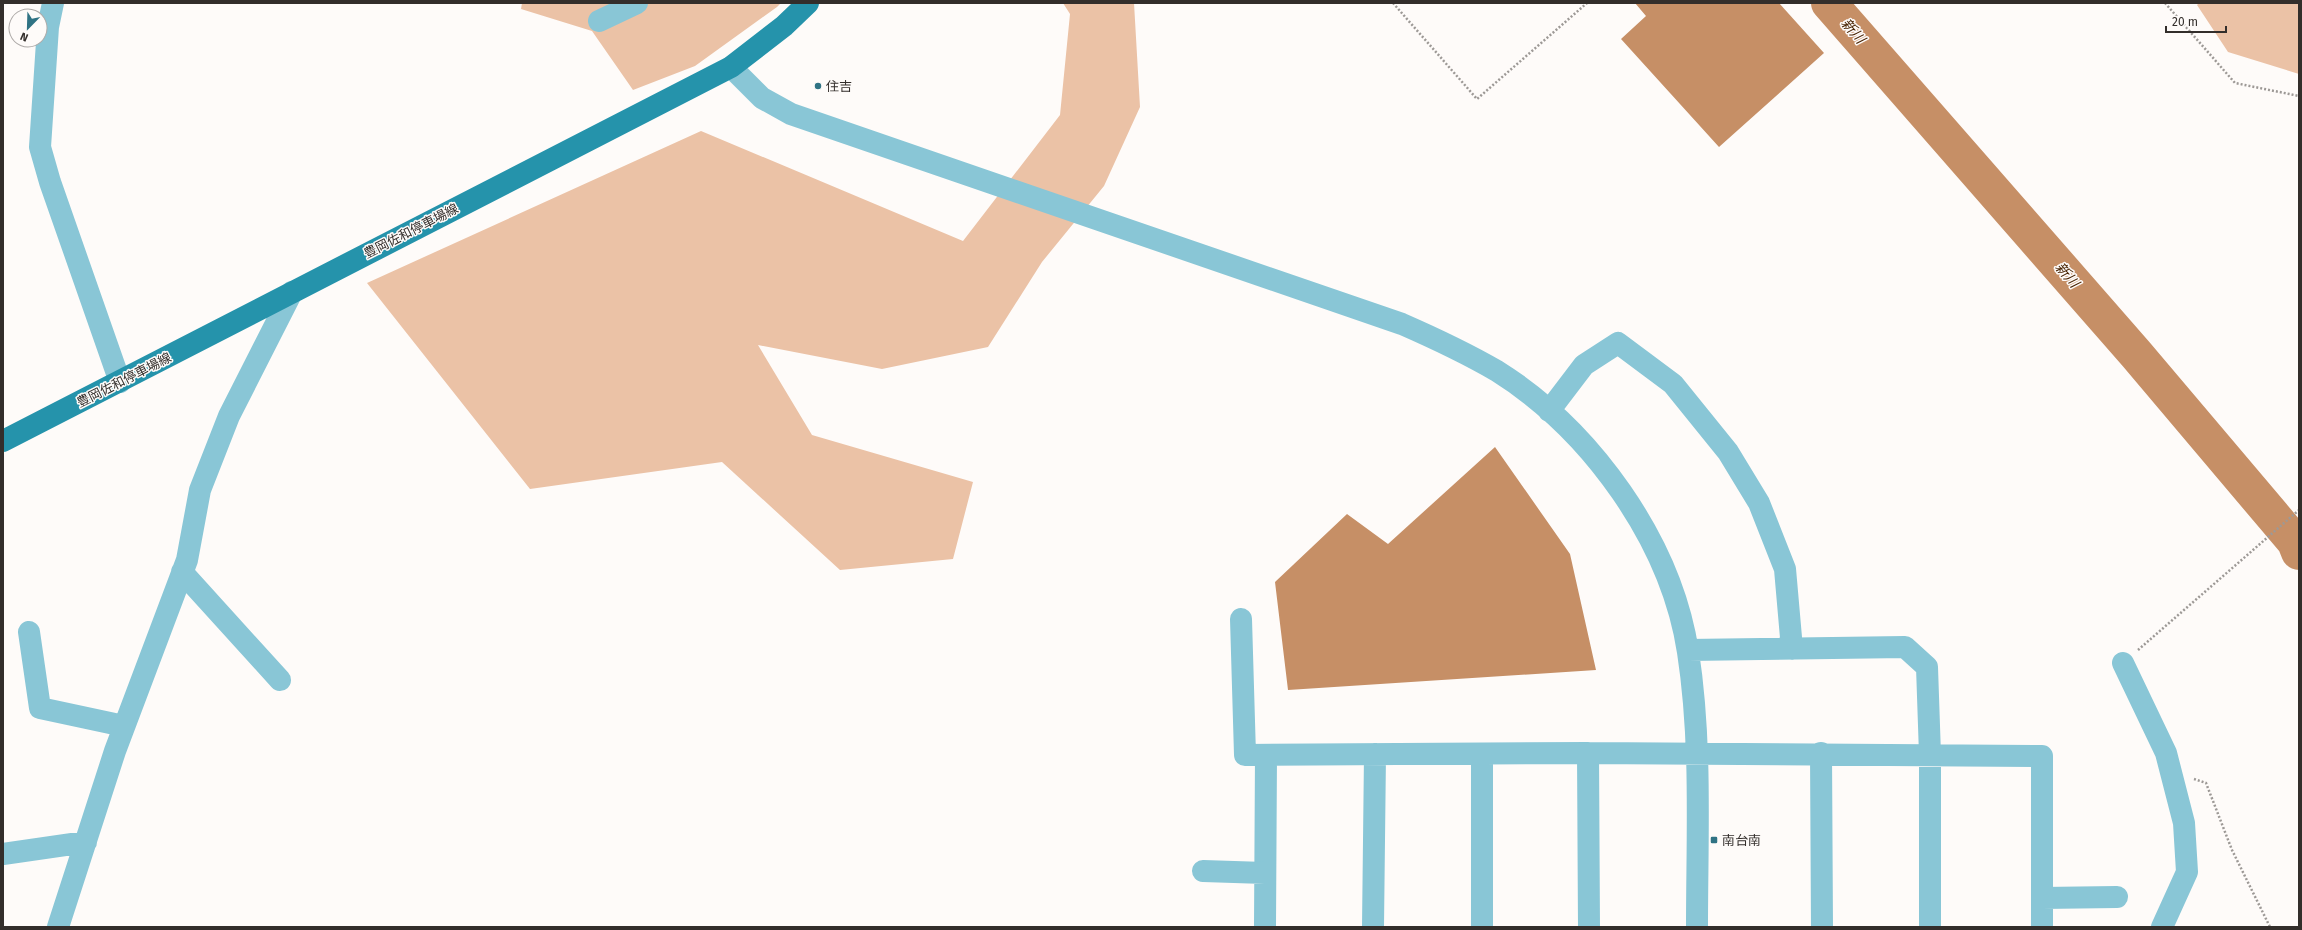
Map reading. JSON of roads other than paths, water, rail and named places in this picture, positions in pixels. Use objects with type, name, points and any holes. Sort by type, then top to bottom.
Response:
[{"type":"main road","name":"豊岡佐和停車場線","points":[[3,442],[731,67],[784,26],[808,3]]},
{"type":"street","points":[[53,3],[48,27],[40,147],[50,182],[120,382]]},
{"type":"street","points":[[599,21],[637,3]]},
{"type":"street","points":[[731,67],[762,98],[791,114],[1402,324],[1449,344],[1498,372],[1549,411],[1588,450],[1626,500],[1653,542],[1674,594],[1688,650],[1694,701],[1697,753],[1697,927]]},
{"type":"street","points":[[58,927],[124,726],[187,560],[200,490],[229,416],[292,292]]},
{"type":"street","points":[[1549,411],[1584,365],[1618,343],[1673,384],[1728,452],[1759,503],[1785,569],[1792,649]]},
{"type":"street","points":[[182,572],[280,680]]},
{"type":"street","points":[[1241,619],[1245,756],[1588,753],[1821,753],[2042,756],[2042,927]]},
{"type":"street","points":[[29,632],[40,708],[124,726]]},
{"type":"street","points":[[1688,650],[1905,647],[1927,667],[1930,755],[1930,927]]},
{"type":"street","points":[[2123,663],[2166,753],[2184,823],[2187,872],[2162,927]]},
{"type":"street","points":[[1588,753],[1590,927]]},
{"type":"street","points":[[1821,753],[1822,927]]},
{"type":"street","points":[[1373,927],[1374,754]]},
{"type":"street","points":[[1482,754],[1482,927]]},
{"type":"street","points":[[1265,927],[1266,755]]},
{"type":"street","points":[[3,854],[86,842]]},
{"type":"street","points":[[1203,871],[1265,873]]},
{"type":"street","points":[[2042,898],[2117,897]]},
{"type":"waterway","name":"新川","points":[[1829,3],[2136,354],[2295,542],[2299,552]]},
{"type":"place","name":"住吉","points":[[818,86]]},
{"type":"place","name":"南台南","points":[[1714,840]]}]
